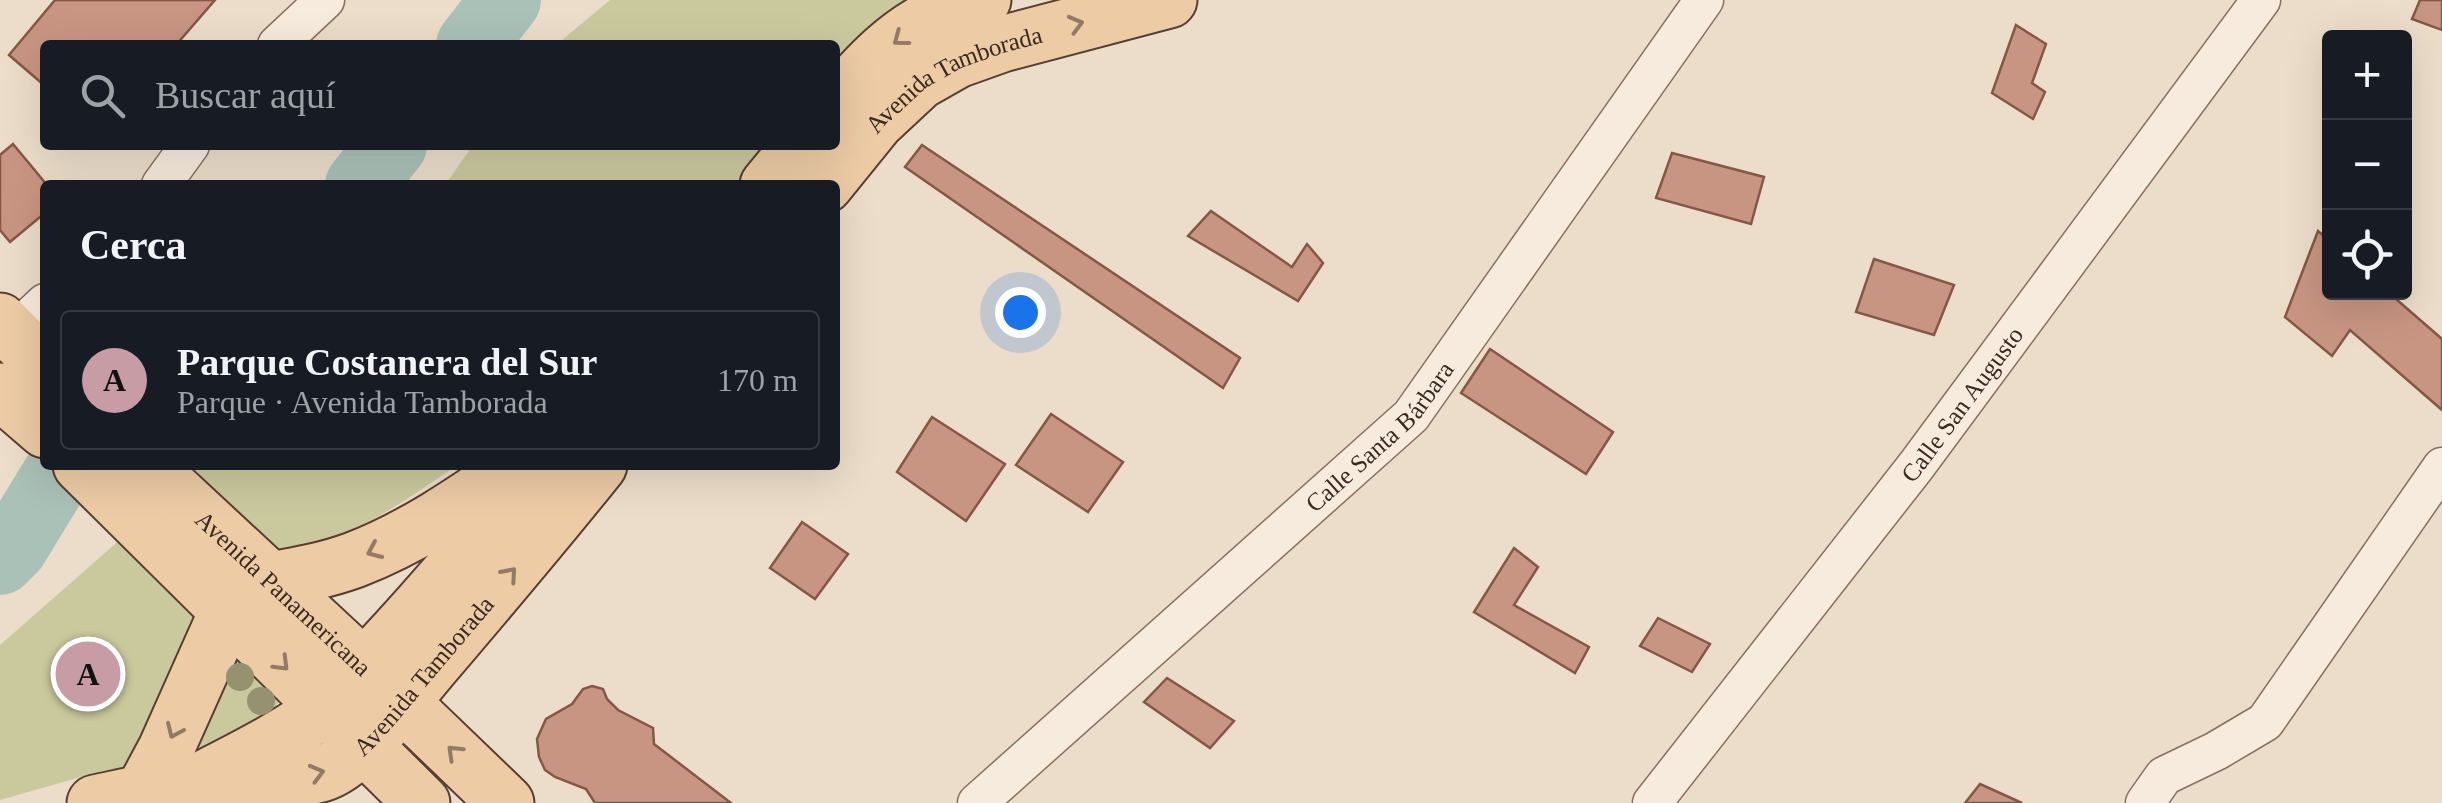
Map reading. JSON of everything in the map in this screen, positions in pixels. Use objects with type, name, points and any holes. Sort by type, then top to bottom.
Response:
[{"type":"main road","name":"Avenida Tamborada","points":[[840,98],[866,68],[903,36],[944,12],[983,0]]},
{"type":"main road","name":"Avenida Tamborada","points":[[829,180],[876,122],[920,81],[957,60],[1002,44],[1169,0]]},
{"type":"main road","points":[[772,180],[797,150]]},
{"type":"main road","name":"Avenida Panamericana","points":[[94,470],[152,492],[249,595],[324,706],[422,803]]},
{"type":"main road","points":[[143,794],[249,595],[354,560],[410,535],[511,470]]},
{"type":"main road","name":"Avenida Tamborada","points":[[143,794],[296,779],[324,774],[340,766],[364,743],[383,685],[466,554],[535,470]]},
{"type":"main road","name":"Avenida Tamborada","points":[[143,794],[284,735],[324,706],[383,685],[540,539],[596,470]]},
{"type":"main road","name":"Avenida Panamericana","points":[[249,595],[383,685],[506,803]]},
{"type":"street","points":[[283,40],[326,0]]},
{"type":"street","name":"Calle Santa Bárbara","points":[[977,803],[1410,416],[1704,0]]},
{"type":"street","name":"Calle San Augusto","points":[[1652,803],[1916,466],[2261,0]]},
{"type":"street","points":[[165,180],[186,150]]},
{"type":"street","points":[[2145,803],[2164,776],[2264,722],[2442,467]]},
{"type":"green space","points":[[610,0],[930,0],[840,68],[840,40],[562,40]]},
{"type":"green space","points":[[470,150],[772,150],[747,180],[448,180]]},
{"type":"green space","points":[[450,470],[352,530],[314,543],[267,552],[189,472]]},
{"type":"green space","points":[[123,537],[202,617],[130,762],[122,768],[0,800],[0,645]]},
{"type":"green space","points":[[235,652],[277,694],[278,703],[272,713],[207,753],[200,748],[199,741]]},
{"type":"building","points":[[55,0],[215,0],[180,40],[40,40],[40,82],[9,55]]},
{"type":"building","points":[[2420,0],[2442,0],[2442,30],[2412,19]]},
{"type":"building","points":[[2016,25],[2046,44],[2032,83],[2045,92],[2033,119],[1992,93]]},
{"type":"building","points":[[13,144],[43,180],[40,217],[10,242],[0,230],[0,155]]},
{"type":"building","points":[[922,145],[1240,358],[1223,388],[905,167]]},
{"type":"building","points":[[1672,153],[1764,177],[1751,224],[1656,198]]},
{"type":"building","points":[[1211,211],[1292,267],[1307,244],[1323,263],[1298,301],[1188,236]]},
{"type":"building","points":[[2318,231],[2322,234],[2322,300],[2397,300],[2442,339],[2442,410],[2350,330],[2332,356],[2285,317]]},
{"type":"building","points":[[1874,259],[1954,285],[1934,335],[1856,312]]},
{"type":"building","points":[[1490,349],[1613,432],[1586,474],[1461,393]]},
{"type":"building","points":[[1051,414],[1123,462],[1088,512],[1016,465]]},
{"type":"building","points":[[932,417],[1005,464],[966,521],[897,472]]},
{"type":"building","points":[[802,522],[848,554],[815,599],[770,568]]},
{"type":"building","points":[[1514,548],[1538,567],[1514,605],[1589,647],[1575,673],[1474,612]]},
{"type":"building","points":[[1658,618],[1710,644],[1692,672],[1640,646]]},
{"type":"building","points":[[1167,678],[1234,721],[1210,748],[1144,702]]},
{"type":"building","points":[[592,686],[603,689],[618,710],[653,728],[654,744],[731,803],[595,803],[586,789],[545,770],[537,739],[546,719]]},
{"type":"building","points":[[1980,784],[2022,803],[1965,803]]},
{"type":"waterway","points":[[475,40],[506,0]]},
{"type":"waterway","points":[[364,180],[388,150]]},
{"type":"waterway","points":[[0,560],[13,547],[60,470]]},
{"type":"place","name":"Parque Costanera del Sur","points":[[88,674]]}]
